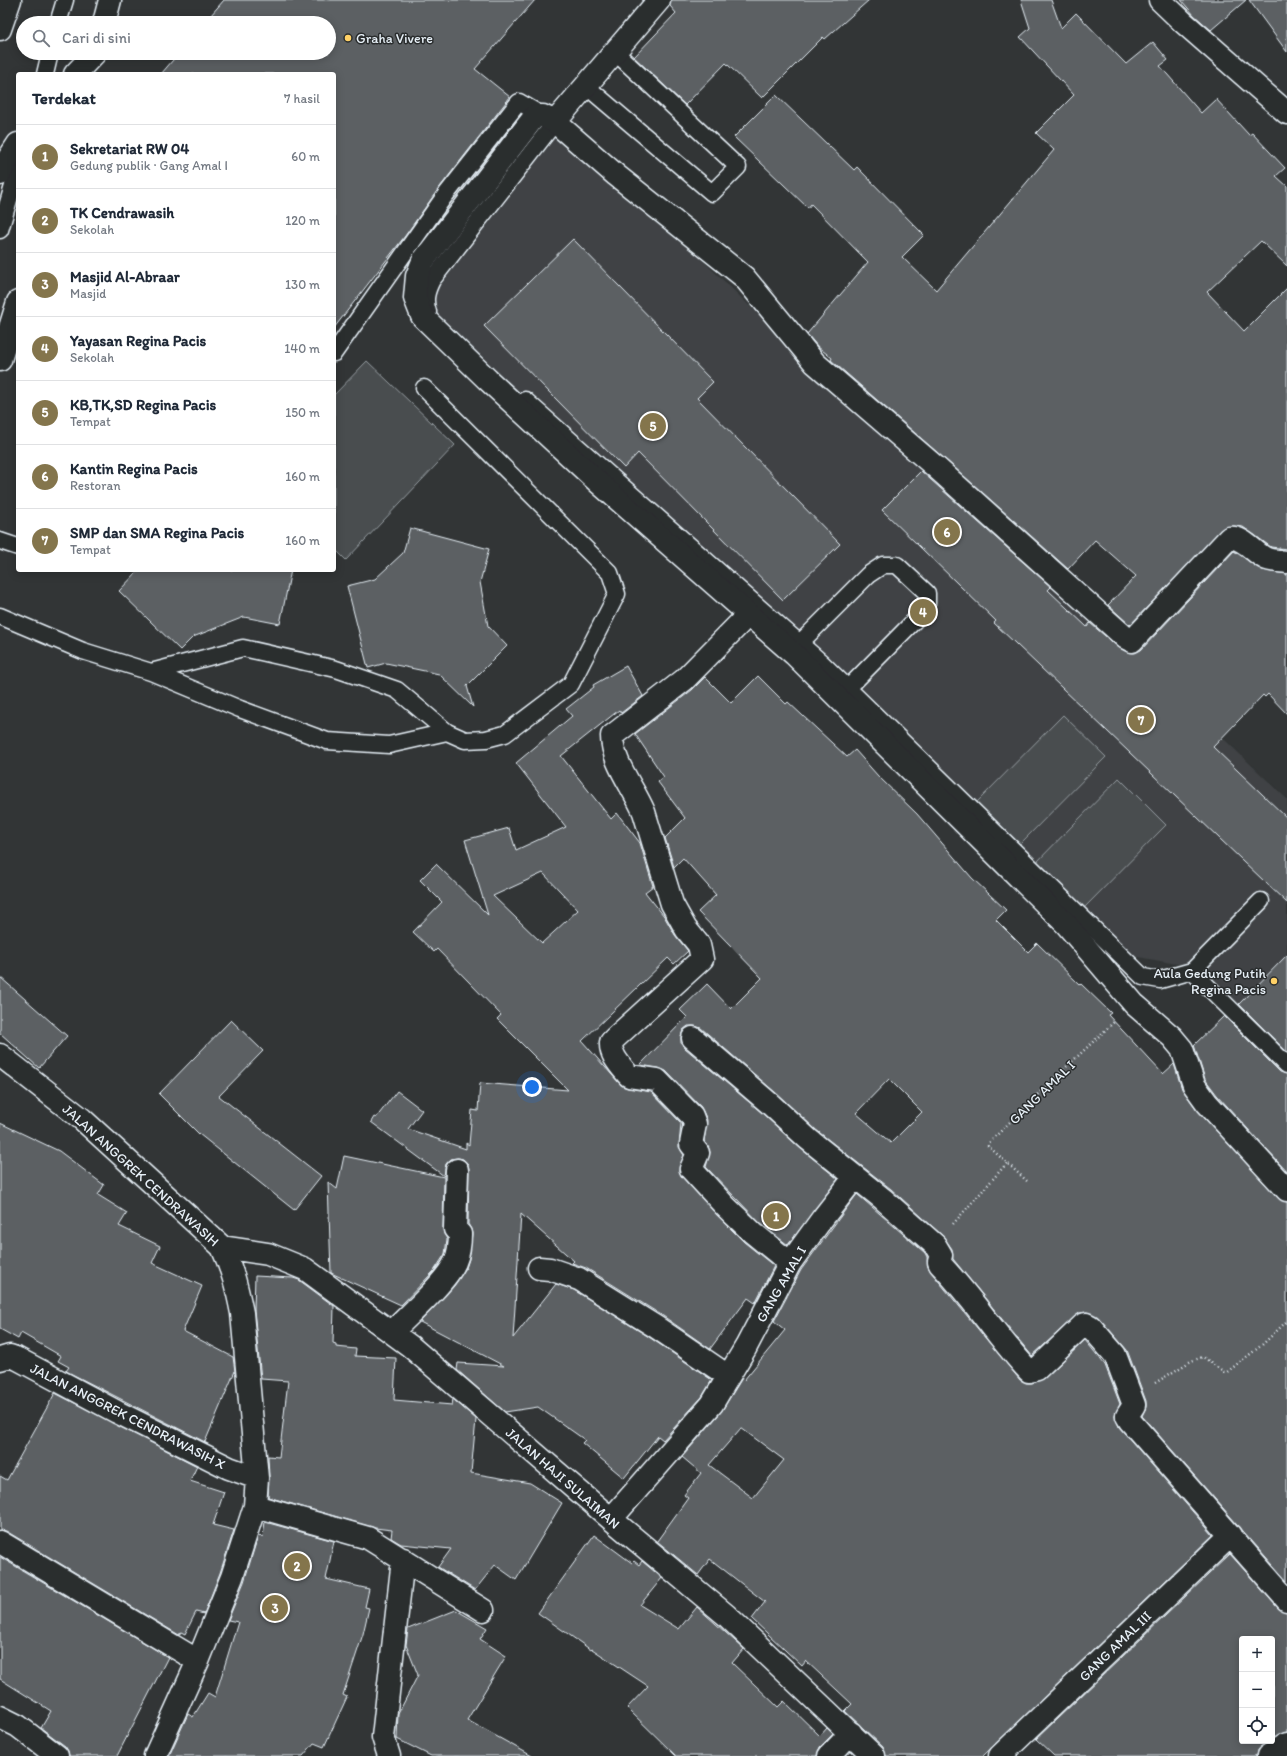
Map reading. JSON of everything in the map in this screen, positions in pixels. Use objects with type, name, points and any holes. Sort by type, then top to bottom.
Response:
[{"type":"main road","points":[[0,29],[10,0]]},
{"type":"main road","points":[[92,0],[106,14]]},
{"type":"main road","points":[[549,119],[586,86],[659,0]]},
{"type":"main road","points":[[1160,0],[1182,22],[1287,113]]},
{"type":"main road","points":[[76,72],[88,60]]},
{"type":"main road","points":[[89,72],[93,60]]},
{"type":"main road","points":[[1287,562],[1266,559],[1242,541],[1234,537],[1229,538],[1132,641],[1126,638],[938,469],[815,363],[744,277],[627,185],[549,119],[535,116],[423,261],[417,276],[415,298],[422,316],[488,380],[598,482],[794,654],[855,713],[1006,867],[1066,924],[1134,1004],[1172,1037],[1182,1049],[1194,1085],[1207,1104],[1287,1190]]},
{"type":"main road","points":[[0,174],[16,147]]},
{"type":"main road","points":[[0,360],[16,308]]},
{"type":"main road","points":[[748,615],[684,680],[612,736],[612,745],[622,771],[638,798],[644,812],[672,904],[686,929],[698,945],[702,959],[615,1038],[611,1042],[611,1047],[613,1054],[629,1076],[657,1080],[692,1116],[695,1124],[690,1144],[698,1153],[691,1169],[726,1207],[753,1233],[790,1263]]},
{"type":"main road","points":[[693,1038],[769,1103],[808,1139],[935,1245],[941,1255],[939,1262],[940,1264],[966,1293],[1014,1355],[1029,1371],[1037,1369],[1083,1325],[1086,1324],[1115,1355],[1133,1400],[1134,1405],[1127,1416],[1130,1421],[1287,1600]]},
{"type":"main road","name":"JALAN ANGGREK CENDRAWASIH","points":[[0,1055],[82,1119],[222,1247],[233,1271],[242,1313],[257,1478],[255,1506],[232,1577],[198,1661],[155,1756]]},
{"type":"main road","points":[[392,1332],[425,1299],[455,1262],[460,1234],[455,1229],[457,1170]]},
{"type":"main road","name":"GANG AMAL I","points":[[611,1519],[712,1404],[746,1347],[790,1263],[855,1177]]},
{"type":"main road","name":"JALAN HAJI SULAIMAN","points":[[222,1247],[268,1254],[305,1269],[410,1346],[611,1519],[726,1615],[874,1756]]},
{"type":"main road","points":[[539,1268],[550,1269],[579,1279],[656,1327],[728,1376]]},
{"type":"main road","name":"JALAN ANGGREK CENDRAWASIH X","points":[[0,1359],[10,1356],[18,1359],[116,1412],[229,1468],[257,1478]]},
{"type":"main road","points":[[255,1506],[368,1538],[483,1610]]},
{"type":"main road","name":"GANG AMAL III","points":[[1000,1756],[1231,1535]]},
{"type":"main road","points":[[0,1542],[198,1661]]},
{"type":"main road","points":[[389,1756],[383,1737],[403,1559]]},
{"type":"main road","points":[[0,1717],[18,1726],[57,1756]]},
{"type":"main road","points":[[829,1756],[851,1733]]},
{"type":"main road","points":[[1268,1756],[1287,1744]]},
{"type":"lane","points":[[60,16],[65,0]]},
{"type":"lane","points":[[586,86],[712,193],[738,167],[615,52]]},
{"type":"lane","points":[[45,72],[48,60]]},
{"type":"lane","points":[[336,350],[465,164],[519,102],[549,119],[427,289],[425,301],[428,312],[438,323],[800,643],[848,688],[1143,977],[1160,980],[1192,971],[1261,901]]},
{"type":"lane","points":[[0,230],[16,176]]},
{"type":"lane","points":[[151,672],[243,648],[336,669],[397,690],[447,732],[465,740],[486,739],[505,734],[571,684],[617,594],[610,573],[424,388]]},
{"type":"lane","points":[[0,541],[16,546]]},
{"type":"lane","points":[[800,643],[868,575],[883,565],[897,565],[927,593],[927,603],[923,612],[848,688]]},
{"type":"lane","points":[[0,616],[83,651],[151,672],[240,709],[327,741],[389,745],[447,732]]},
{"type":"lane","points":[[1192,971],[1287,1065]]},
{"type":"path","name":"GANG AMAL I","points":[[1027,1181],[988,1146],[1044,1088],[1134,1004]]},
{"type":"path","points":[[935,1245],[1007,1164]]},
{"type":"path","points":[[1133,1400],[1158,1381],[1191,1361],[1203,1357],[1224,1372],[1227,1372],[1262,1345],[1287,1321]]},
{"type":"shaded area","points":[[549,112],[841,394],[1046,570],[1287,799],[1287,1072],[1182,965],[1127,955],[1114,961],[438,328],[424,273]]},
{"type":"shaded area","points":[[367,361],[455,445],[346,560],[336,550],[336,393]]},
{"type":"shaded area","points":[[1063,715],[1106,757],[1018,846],[975,804]]},
{"type":"shaded area","points":[[1119,778],[1166,825],[1079,913],[1032,867]]},
{"type":"building","points":[[224,0],[535,0],[475,69],[510,97],[336,325],[336,72],[163,72],[173,60],[336,60],[336,16],[210,16]]},
{"type":"building","points":[[671,0],[869,0],[825,39],[823,37],[762,98],[726,63],[685,105],[634,57],[676,13],[670,6]]},
{"type":"building","points":[[1021,0],[1051,0],[1061,28],[1076,13],[1126,64],[1153,42],[1168,60],[1160,66],[1201,113],[1216,99],[1249,135],[1252,133],[1285,168],[1276,176],[1287,186],[1287,266],[1261,241],[1207,292],[1244,331],[1287,288],[1287,549],[1271,547],[1243,527],[1224,527],[1130,625],[1108,605],[1136,576],[1095,540],[1068,569],[831,360],[832,358],[818,347],[807,334],[868,262],[811,204],[808,208],[734,137],[776,95],[854,170],[857,167],[924,235],[902,257],[936,290],[1054,150],[1036,133],[1074,95],[1020,37],[1030,28]]},
{"type":"building","points":[[1181,0],[1246,0],[1211,30],[1194,15]]},
{"type":"building","points":[[1249,0],[1287,0],[1287,52]]},
{"type":"building","points":[[573,239],[713,382],[697,398],[840,544],[783,600],[638,453],[624,468],[484,326]]},
{"type":"building","points":[[921,471],[1051,587],[1048,590],[1087,627],[1090,623],[1118,647],[1127,652],[1135,653],[1141,650],[1234,551],[1262,570],[1287,574],[1287,714],[1268,694],[1265,697],[1263,695],[1213,747],[1287,818],[1287,903],[994,623],[996,621],[882,510]]},
{"type":"building","points":[[410,528],[489,549],[480,582],[488,626],[507,646],[467,686],[473,707],[439,674],[386,663],[368,668],[347,586],[375,579],[403,553]]},
{"type":"building","points":[[137,572],[291,572],[280,624],[244,617],[193,637],[180,650],[119,591]]},
{"type":"building","points":[[626,666],[643,696],[621,713],[619,710],[561,756],[611,819],[617,813],[640,843],[653,886],[645,892],[664,916],[675,935],[688,951],[674,964],[668,958],[582,1041],[620,1084],[627,1088],[651,1092],[681,1123],[679,1147],[684,1155],[679,1171],[682,1177],[744,1242],[774,1266],[755,1303],[748,1298],[710,1349],[663,1316],[586,1268],[572,1263],[574,1261],[521,1214],[513,1338],[556,1284],[574,1290],[649,1337],[712,1380],[702,1397],[663,1440],[658,1436],[624,1478],[582,1443],[585,1440],[538,1407],[505,1412],[457,1370],[458,1363],[504,1366],[420,1322],[454,1286],[466,1268],[469,1259],[472,1234],[468,1224],[468,1164],[463,1159],[451,1159],[446,1164],[444,1176],[371,1122],[374,1117],[376,1118],[397,1091],[422,1110],[408,1129],[466,1149],[466,1143],[469,1145],[472,1110],[478,1111],[480,1083],[568,1090],[497,1019],[501,1015],[437,949],[434,952],[413,932],[442,902],[420,880],[436,864],[488,915],[465,840],[509,828],[516,850],[566,827],[516,763],[572,716],[566,709],[594,687],[593,685]],"holes":[[[543,873],[578,910],[542,943],[493,896]]]},
{"type":"building","points":[[758,676],[786,704],[788,702],[847,757],[855,750],[878,776],[917,814],[972,878],[1006,910],[996,920],[1028,952],[1037,943],[1111,1013],[1108,1015],[1163,1074],[1174,1064],[1182,1089],[1197,1110],[1278,1198],[1287,1202],[1287,1581],[1142,1416],[1146,1407],[1146,1401],[1127,1350],[1099,1318],[1087,1312],[1079,1313],[1032,1356],[953,1259],[952,1249],[943,1236],[891,1189],[816,1130],[701,1028],[688,1026],[683,1030],[681,1036],[681,1043],[685,1048],[838,1179],[788,1245],[761,1224],[706,1167],[710,1152],[704,1141],[707,1120],[701,1107],[666,1071],[659,1068],[640,1065],[687,1017],[680,1010],[707,984],[731,1009],[762,978],[698,912],[716,895],[683,858],[674,867],[665,838],[685,818],[658,782],[664,777],[635,734],[692,690],[705,677],[731,703]],"holes":[[[889,1079],[922,1112],[891,1143],[856,1113]]]},
{"type":"building","name":"Aula Gedung Putih Regina Pacis","points":[[1287,955],[1287,1052],[1239,1004]]},
{"type":"building","points":[[0,977],[67,1036],[39,1068],[0,1033]]},
{"type":"building","points":[[1224,1016],[1280,1072],[1287,1074],[1287,1172],[1217,1095],[1205,1079],[1194,1045]]},
{"type":"building","points":[[231,1020],[263,1051],[219,1096],[321,1176],[294,1210],[199,1134],[159,1094]]},
{"type":"building","points":[[0,1123],[59,1151],[104,1185],[98,1195],[127,1213],[119,1226],[160,1246],[152,1263],[202,1286],[183,1331],[233,1357],[235,1371],[205,1442],[66,1371],[69,1367],[58,1361],[61,1356],[21,1333],[18,1339],[0,1329]]},
{"type":"building","points":[[344,1156],[444,1177],[443,1229],[447,1239],[445,1254],[434,1271],[401,1305],[331,1273],[328,1182],[337,1189]]},
{"type":"building","points":[[857,1194],[925,1253],[928,1267],[931,1272],[1020,1380],[1026,1383],[1032,1383],[1045,1378],[1085,1340],[1105,1365],[1120,1404],[1115,1415],[1119,1427],[1213,1535],[983,1756],[886,1756],[883,1747],[845,1711],[852,1704],[806,1661],[802,1666],[752,1619],[765,1602],[710,1559],[698,1575],[657,1541],[688,1498],[684,1495],[701,1473],[682,1457],[721,1412],[742,1378],[744,1380],[785,1330],[774,1321],[801,1270]],"holes":[[[741,1428],[784,1460],[753,1498],[709,1465]]]},
{"type":"building","points":[[255,1276],[293,1278],[299,1280],[334,1306],[333,1343],[336,1344],[336,1347],[356,1349],[355,1356],[396,1358],[394,1400],[452,1405],[453,1399],[476,1419],[471,1473],[530,1483],[562,1503],[516,1580],[495,1565],[475,1590],[438,1567],[451,1549],[401,1544],[391,1538],[392,1530],[375,1528],[268,1497],[268,1456],[279,1457],[288,1381],[261,1379],[254,1310]]},
{"type":"building","points":[[55,1393],[197,1466],[190,1481],[224,1492],[213,1525],[234,1530],[220,1573],[204,1614],[196,1612],[185,1634],[181,1632],[179,1635],[6,1531],[0,1530],[0,1476],[7,1480]]},
{"type":"building","points":[[265,1522],[334,1541],[326,1579],[369,1589],[365,1607],[369,1608],[363,1634],[343,1695],[347,1697],[324,1747],[314,1743],[303,1756],[169,1756],[188,1714],[193,1717],[208,1693],[215,1697],[238,1622],[228,1620],[244,1582],[258,1536],[263,1537]]},
{"type":"building","points":[[594,1535],[632,1563],[634,1561],[639,1565],[642,1561],[662,1578],[640,1605],[679,1629],[697,1607],[744,1649],[732,1663],[778,1707],[784,1701],[820,1736],[827,1728],[833,1734],[820,1747],[817,1756],[676,1756],[627,1708],[648,1686],[592,1649],[591,1650],[538,1613]]},
{"type":"building","points":[[1230,1554],[1278,1608],[1287,1612],[1287,1732],[1275,1738],[1275,1636],[1239,1636],[1239,1744],[1264,1744],[1257,1750],[1256,1756],[1054,1756],[1036,1739]]},
{"type":"building","points":[[0,1557],[168,1657],[117,1756],[69,1756],[65,1746],[41,1728],[51,1711],[0,1679]]},
{"type":"building","points":[[456,1610],[487,1628],[480,1639],[506,1656],[467,1720],[532,1756],[431,1756],[397,1739],[398,1714],[418,1675],[406,1645],[408,1629]]},
{"type":"place","name":"Graha Vivere","points":[[348,38]]},
{"type":"place","name":"KB,TK,SD Regina Pacis","points":[[653,426]]},
{"type":"place","name":"Kantin Regina Pacis","points":[[947,532]]},
{"type":"place","name":"Yayasan Regina Pacis","points":[[923,612]]},
{"type":"place","name":"SMP dan SMA Regina Pacis","points":[[1141,720]]},
{"type":"place","name":"Aula Gedung Putih Regina Pacis","points":[[1274,981]]},
{"type":"place","name":"Sekretariat RW 04","points":[[776,1216]]},
{"type":"place","name":"TK Cendrawasih","points":[[297,1566]]},
{"type":"place","name":"Masjid Al-Abraar","points":[[275,1608]]}]
